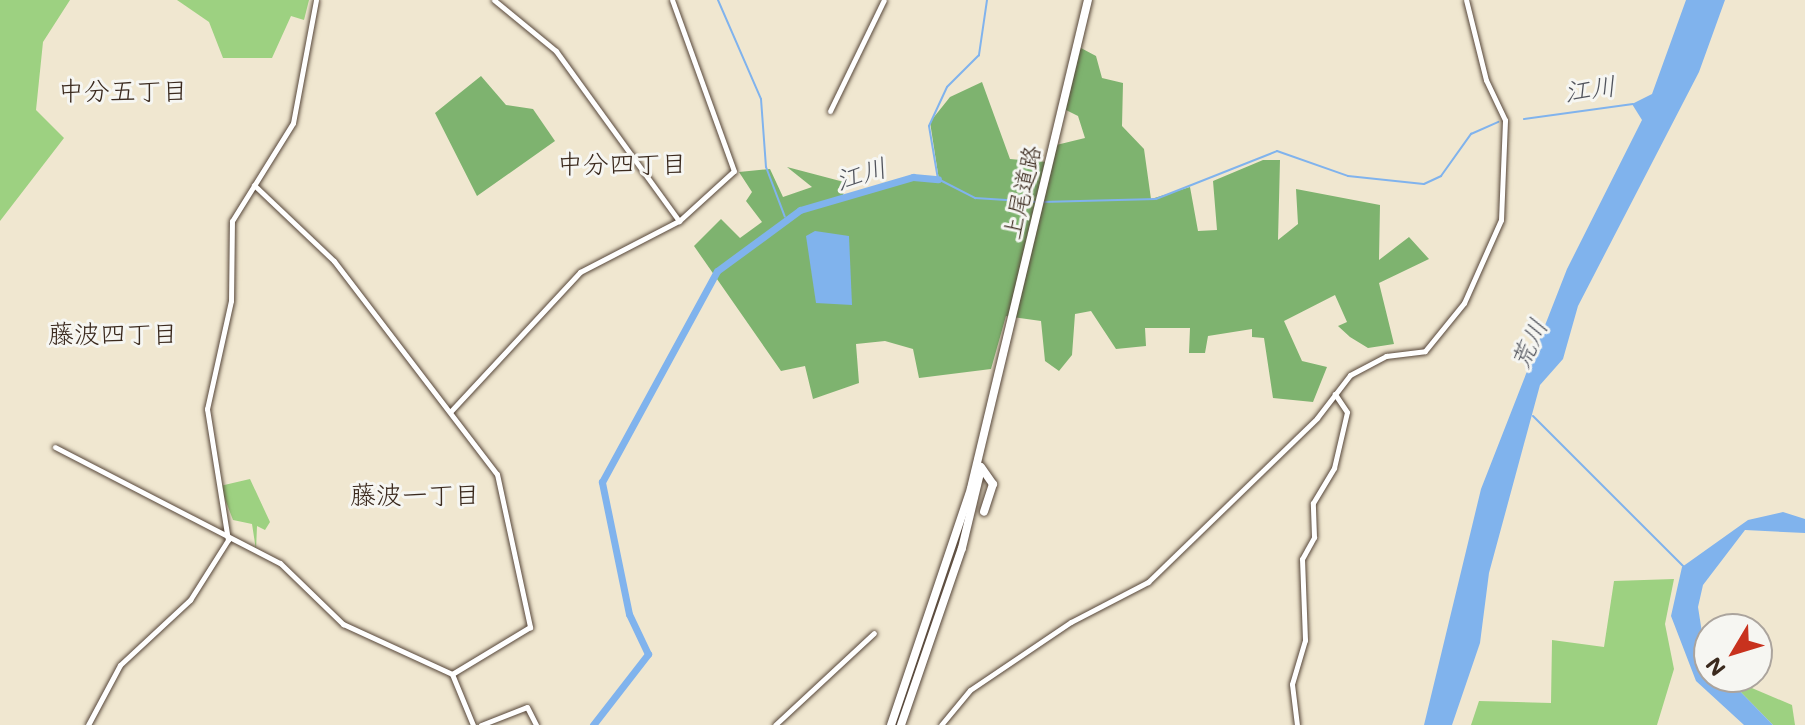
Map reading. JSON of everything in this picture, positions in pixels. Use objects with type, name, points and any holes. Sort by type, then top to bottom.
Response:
[{"type":"highway","name":"上尾道路","points":[[891,725],[971,488],[1088,0]]},
{"type":"highway","name":"上尾道路","points":[[901,725],[962,548],[981,467],[993,393]]},
{"type":"highway","points":[[981,467],[993,484],[984,512]]},
{"type":"street","points":[[88,725],[120,665],[190,600],[228,540],[207,400],[231,301],[232,221],[293,123],[316,0]]},
{"type":"street","points":[[494,0],[556,51],[679,221]]},
{"type":"street","points":[[451,411],[580,272],[679,221],[735,169],[672,0]]},
{"type":"street","points":[[830,111],[884,0]]},
{"type":"street","points":[[941,725],[970,690],[1152,579],[1335,394],[1350,375],[1386,356],[1431,346],[1482,276],[1496,241],[1504,114],[1486,80],[1466,0]]},
{"type":"street","points":[[254,185],[334,261],[451,411],[502,488],[530,624],[452,674]]},
{"type":"street","points":[[1297,725],[1292,684],[1305,640],[1302,559],[1314,537],[1313,503],[1334,468],[1347,412],[1335,394]]},
{"type":"street","points":[[55,447],[228,540],[289,569],[343,624],[452,674],[473,725]]},
{"type":"street","points":[[775,725],[874,633]]},
{"type":"street","points":[[481,725],[527,707],[536,725]]},
{"type":"green space","points":[[0,0],[70,0],[43,42],[36,110],[64,138],[0,221]]},
{"type":"green space","points":[[177,0],[309,0],[304,20],[291,16],[272,58],[223,58],[209,22]]},
{"type":"green space","points":[[1079,47],[1096,56],[1102,78],[1123,83],[1122,126],[1144,149],[1151,199],[1190,187],[1198,231],[1217,230],[1213,181],[1263,160],[1280,160],[1278,240],[1298,224],[1296,189],[1380,205],[1379,260],[1409,237],[1429,259],[1379,283],[1394,344],[1368,348],[1350,337],[1338,326],[1347,322],[1335,295],[1284,321],[1302,361],[1327,367],[1313,402],[1273,398],[1264,338],[1252,337],[1252,329],[1208,336],[1205,353],[1189,353],[1190,328],[1145,328],[1146,346],[1116,349],[1091,311],[1075,314],[1072,355],[1059,371],[1045,361],[1041,321],[1006,316],[991,369],[919,378],[913,349],[885,341],[856,344],[859,383],[813,399],[805,366],[781,371],[694,246],[721,219],[740,238],[762,222],[746,201],[752,192],[739,172],[770,169],[783,197],[812,187],[787,167],[844,182],[843,199],[913,177],[939,180],[930,122],[950,97],[982,82],[1010,159],[1047,162],[1048,147],[1085,138],[1078,116],[1064,109]]},
{"type":"green space","points":[[481,76],[506,105],[533,109],[555,141],[477,196],[435,113]]},
{"type":"green space","points":[[250,479],[270,522],[265,530],[257,526],[256,550],[252,524],[233,520],[220,486]]},
{"type":"green space","points":[[1674,579],[1665,624],[1674,669],[1657,725],[1471,725],[1479,701],[1551,703],[1552,640],[1604,647],[1614,581]]},
{"type":"green space","points":[[1742,693],[1764,693],[1792,705],[1795,725],[1773,725]]},
{"type":"water","points":[[1686,0],[1725,0],[1699,72],[1578,306],[1563,359],[1540,385],[1489,573],[1480,643],[1452,725],[1424,725],[1481,489],[1567,269],[1642,120],[1632,104],[1652,94]]},
{"type":"water","points":[[815,231],[849,236],[852,305],[816,303],[806,236]]},
{"type":"water","points":[[1783,512],[1805,519],[1805,533],[1745,530],[1703,585],[1699,613],[1693,613],[1693,673],[1671,616],[1682,567],[1748,520]]},
{"type":"water","points":[[1709,693],[1742,693],[1773,725],[1744,725]]},
{"type":"waterway","points":[[718,0],[761,99],[766,167],[785,217]]},
{"type":"waterway","points":[[987,0],[979,55],[947,87],[929,126],[938,179],[975,198],[1036,202]]},
{"type":"waterway","name":"江川","points":[[1524,119],[1633,104]]},
{"type":"waterway","name":"江川","points":[[1042,202],[1156,199],[1277,151],[1348,176],[1424,184],[1441,176],[1471,134],[1498,122]]},
{"type":"waterway","name":"江川","points":[[593,725],[648,654],[629,614],[602,482],[717,271],[800,210],[913,177],[938,179]]},
{"type":"waterway","points":[[1533,416],[1684,567]]},
{"type":"district","name":"中分五丁目","points":[[123,91]]},
{"type":"district","name":"中分四丁目","points":[[622,164]]},
{"type":"district","name":"藤波四丁目","points":[[113,334]]},
{"type":"district","name":"藤波一丁目","points":[[415,495]]},
{"type":"water label","name":"荒川","points":[[1529,344]]}]
